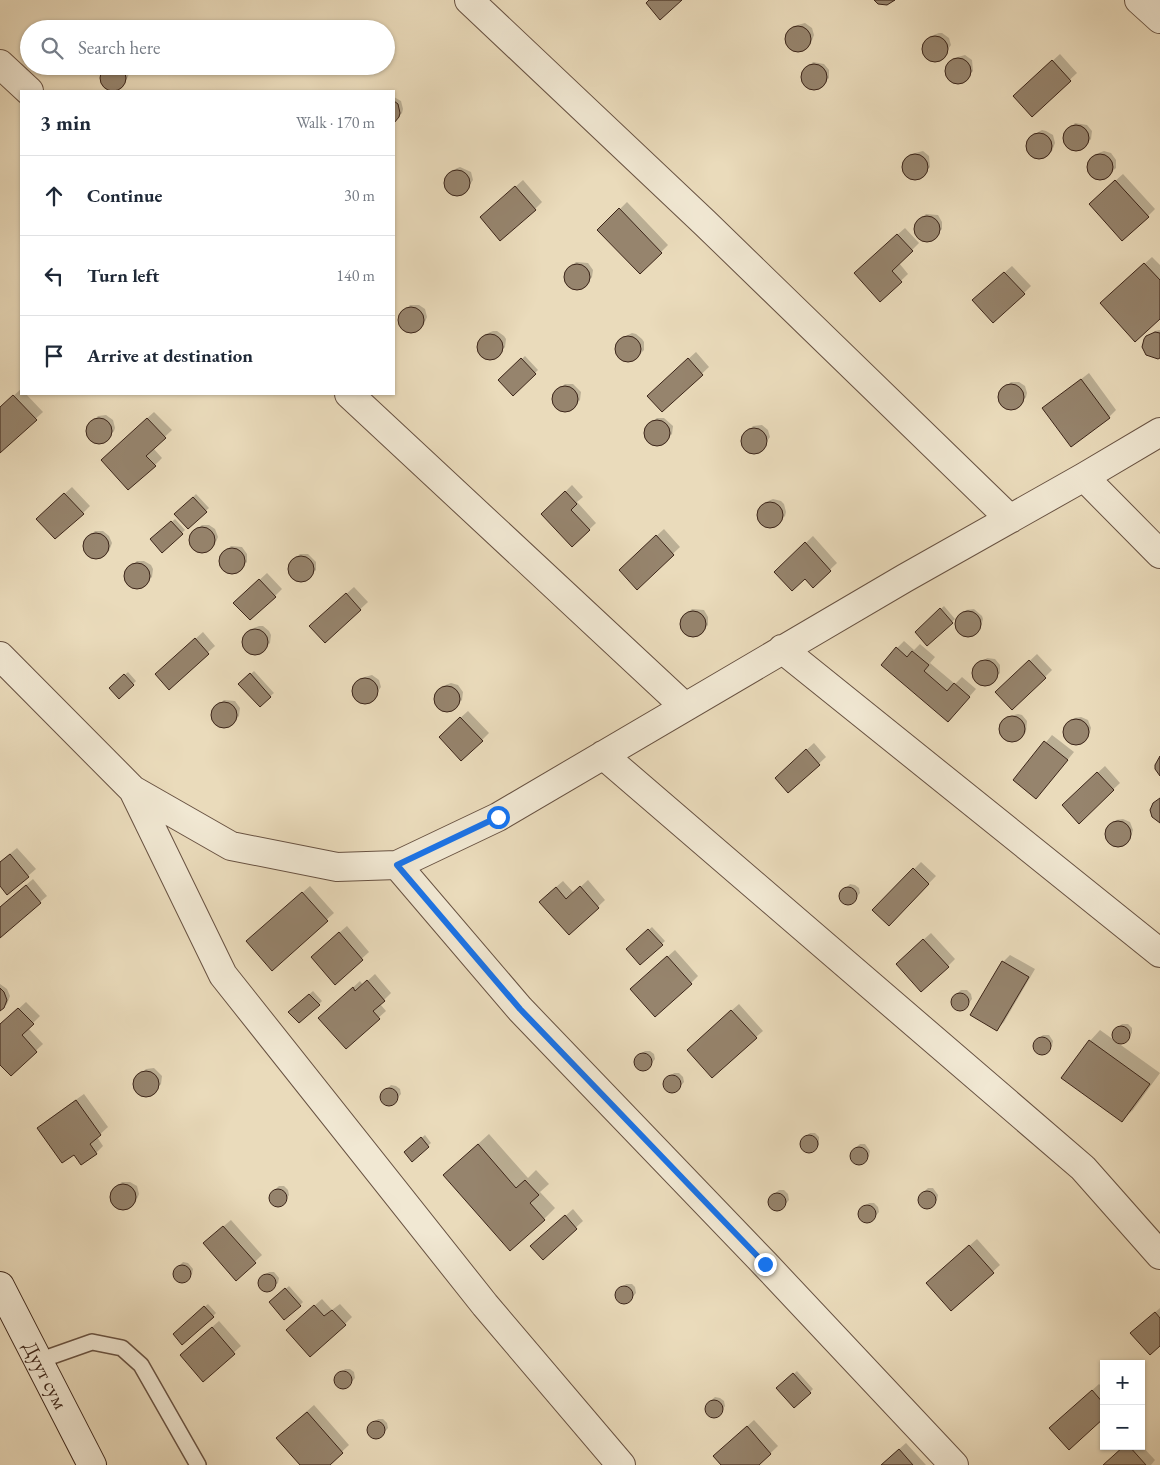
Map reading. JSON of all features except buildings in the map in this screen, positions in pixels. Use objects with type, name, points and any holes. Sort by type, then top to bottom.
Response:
[{"type":"street","points":[[469,0],[705,223],[1010,518]]},
{"type":"street","points":[[1139,0],[1160,19]]},
{"type":"street","points":[[0,64],[28,90]]},
{"type":"street","points":[[350,395],[685,707]]},
{"type":"street","points":[[0,656],[133,790],[231,846],[337,867],[397,865],[498,817],[782,650],[1160,432]]},
{"type":"street","points":[[1084,477],[1160,554]]},
{"type":"street","points":[[782,650],[1160,953]]},
{"type":"street","points":[[603,755],[1083,1168],[1160,1255]]},
{"type":"street","points":[[133,790],[223,975],[485,1305],[621,1465]]},
{"type":"street","points":[[397,865],[520,1009],[765,1264],[954,1465]]},
{"type":"street","name":"Дуут сум","points":[[0,1286],[92,1465]]},
{"type":"lane","points":[[38,1360],[92,1342],[122,1348],[141,1364],[198,1465]]},
{"type":"route","points":[[498,817],[397,865],[520,1009],[765,1264]]}]
